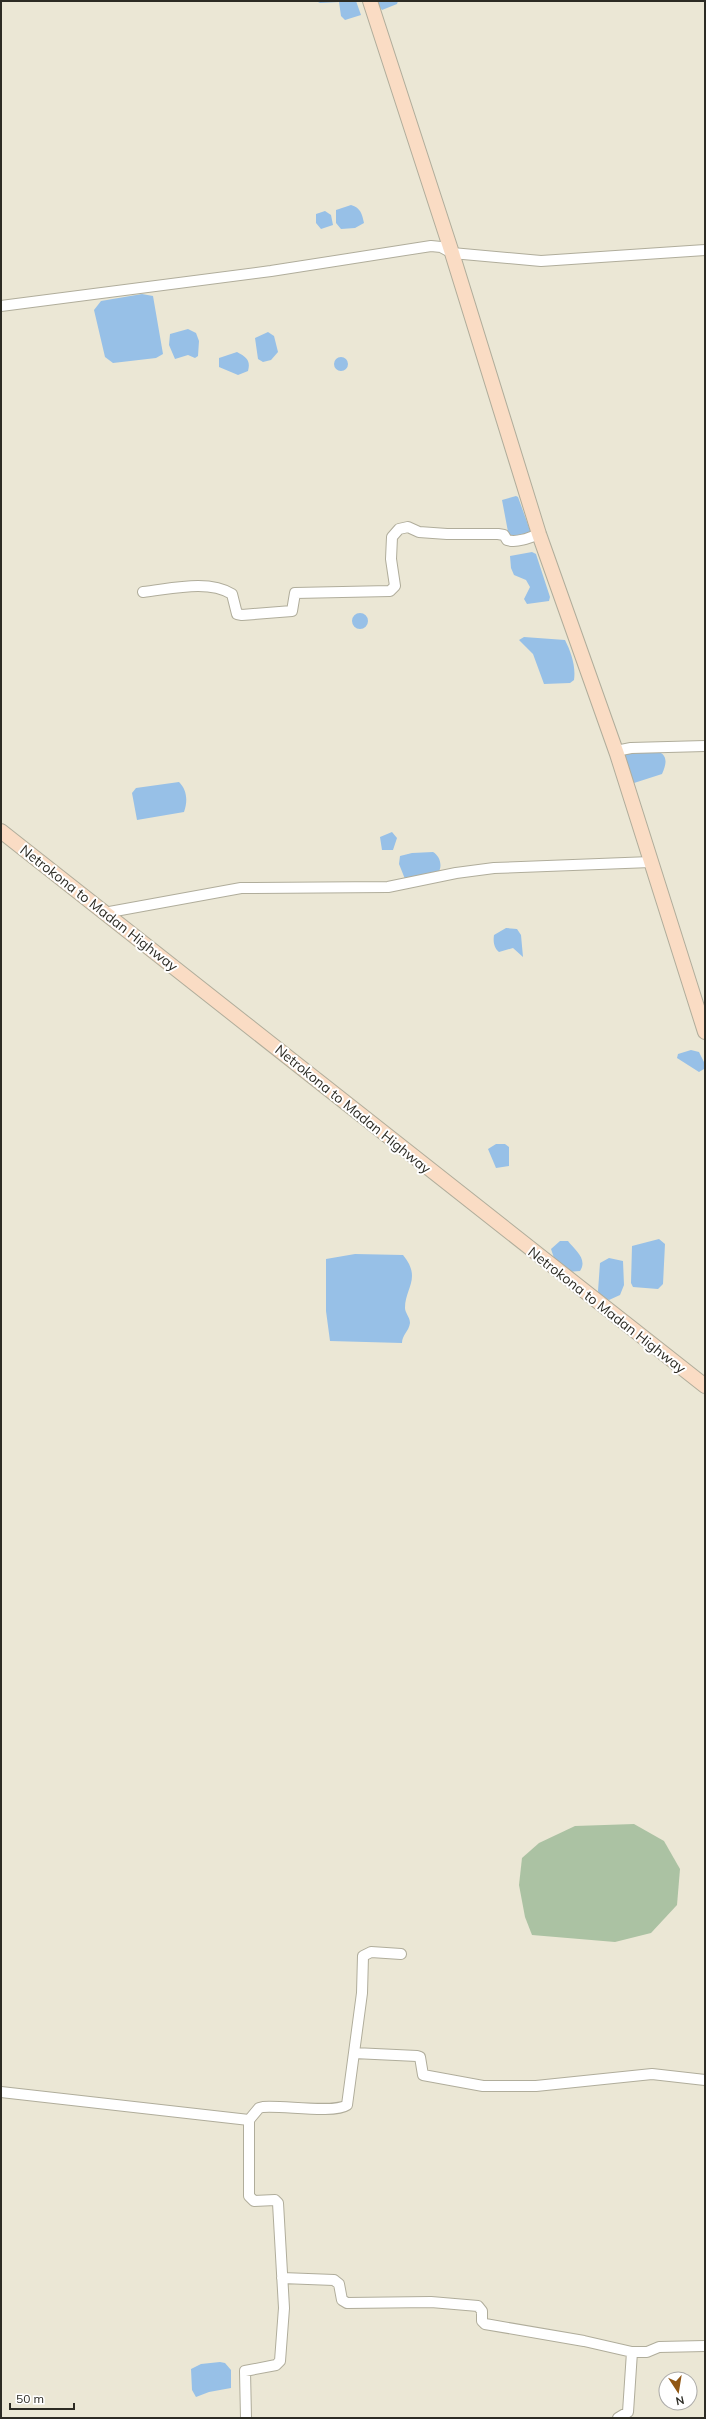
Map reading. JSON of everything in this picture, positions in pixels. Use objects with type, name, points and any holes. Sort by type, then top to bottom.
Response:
[{"type":"main road","points":[[370,1],[452,253],[539,534],[617,754],[705,1032]]},
{"type":"main road","name":"Netrokona to Madan Highway","points":[[1,831],[705,1386]]},
{"type":"street","points":[[1,306],[271,271],[431,246],[445,248],[452,253],[541,261],[705,250]]},
{"type":"street","points":[[144,592],[188,587],[222,588],[232,594],[237,614],[242,615],[292,611],[295,593],[390,592],[395,586],[391,559],[392,537],[399,529],[408,527],[419,532],[446,534],[498,534],[504,535],[507,540],[511,541],[528,539],[539,534]]},
{"type":"street","points":[[617,754],[621,750],[632,748],[705,746]]},
{"type":"street","points":[[104,913],[241,888],[388,887],[456,873],[494,868],[651,862]]},
{"type":"street","points":[[246,2418],[245,2370],[276,2365],[281,2358],[284,2308],[277,2202],[254,2201],[249,2196],[249,2120],[261,2107],[327,2109],[344,2107],[348,2101],[362,1993],[363,1956],[371,1952],[401,1954]]},
{"type":"street","points":[[354,2053],[417,2056],[420,2057],[423,2075],[483,2086],[536,2086],[652,2074],[705,2080]]},
{"type":"street","points":[[1,2092],[249,2120]]},
{"type":"street","points":[[282,2278],[334,2280],[340,2287],[342,2300],[346,2303],[431,2302],[478,2306],[482,2311],[482,2321],[485,2324],[584,2341],[632,2352],[647,2352],[659,2347],[705,2346]]},
{"type":"street","points":[[618,2418],[628,2412],[632,2352]]},
{"type":"green space","points":[[634,1824],[664,1841],[680,1869],[677,1905],[651,1933],[615,1942],[532,1935],[525,1917],[519,1885],[522,1858],[539,1843],[575,1826]]},
{"type":"water","points":[[316,1],[356,1],[361,15],[345,20],[341,16],[339,2],[320,3]]},
{"type":"water","points":[[375,1],[398,1],[397,4],[382,10]]},
{"type":"water","points":[[351,205],[362,214],[364,223],[355,228],[341,229],[336,223],[336,210]]},
{"type":"water","points":[[325,211],[331,215],[333,225],[321,229],[316,223],[316,214]]},
{"type":"water","points":[[142,294],[153,296],[163,354],[156,358],[113,363],[105,357],[94,310],[101,301]]},
{"type":"water","points":[[188,329],[196,333],[199,341],[198,356],[195,358],[188,355],[175,359],[169,345],[170,334]]},
{"type":"water","points":[[268,332],[274,336],[278,352],[271,360],[263,362],[258,359],[255,338]]},
{"type":"water","points":[[237,352],[247,359],[249,364],[248,371],[238,375],[219,367],[219,358]]},
{"type":"water","points":[[338,357],[344,357],[348,361],[348,367],[344,371],[338,371],[334,367],[334,361]]},
{"type":"water","points":[[516,496],[518,497],[531,533],[529,536],[509,537],[502,500]]},
{"type":"water","points":[[532,552],[536,554],[550,597],[549,601],[527,604],[524,599],[530,587],[526,580],[514,575],[511,568],[510,556]]},
{"type":"water","points":[[360,613],[367,618],[368,621],[363,628],[360,629],[353,624],[352,621],[357,614]]},
{"type":"water","points":[[524,637],[565,640],[572,659],[574,680],[570,683],[544,684],[533,654],[519,640]]},
{"type":"water","points":[[635,750],[660,752],[665,759],[665,766],[662,774],[634,783],[629,779],[624,756]]},
{"type":"water","points":[[179,782],[184,789],[186,796],[184,812],[137,820],[132,793],[136,788]]},
{"type":"water","points":[[392,832],[397,838],[393,850],[382,850],[380,837]]},
{"type":"water","points":[[433,852],[440,861],[440,870],[438,873],[405,879],[399,864],[400,856],[412,853]]},
{"type":"water","points":[[506,928],[517,929],[521,935],[523,957],[513,948],[499,952],[496,949],[494,935]]},
{"type":"water","points":[[691,1050],[699,1052],[704,1062],[704,1069],[699,1072],[677,1058],[678,1054]]},
{"type":"water","points":[[496,1144],[505,1144],[509,1147],[509,1166],[496,1168],[488,1149]]},
{"type":"water","points":[[659,1239],[665,1244],[663,1284],[658,1289],[633,1287],[631,1283],[632,1246]]},
{"type":"water","points":[[560,1241],[568,1241],[580,1255],[582,1259],[582,1267],[580,1271],[567,1272],[555,1261],[551,1249]]},
{"type":"water","points":[[355,1254],[403,1255],[409,1263],[412,1277],[405,1308],[410,1323],[402,1343],[330,1341],[326,1311],[326,1259]]},
{"type":"water","points":[[609,1258],[623,1261],[624,1285],[620,1295],[609,1300],[600,1296],[598,1291],[600,1263]]},
{"type":"water","points":[[220,2362],[225,2363],[231,2370],[231,2388],[209,2392],[196,2397],[192,2390],[191,2369],[201,2364]]}]
